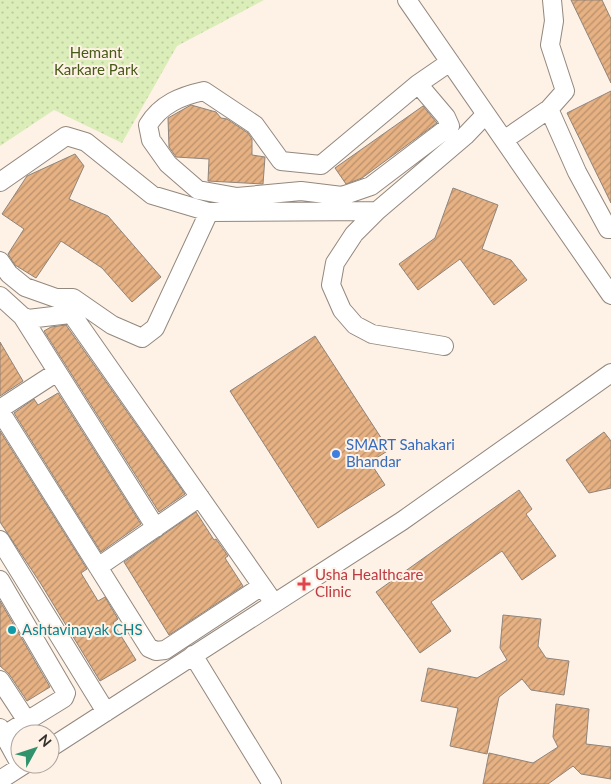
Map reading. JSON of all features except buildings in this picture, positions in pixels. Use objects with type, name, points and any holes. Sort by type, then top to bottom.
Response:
[{"type":"street","points":[[407,0],[611,294]]},
{"type":"street","points":[[504,140],[549,109],[565,91],[550,45],[554,21],[552,0]]},
{"type":"street","points":[[418,84],[446,117],[450,126],[372,186],[342,196],[300,191],[237,197],[198,190],[168,164],[151,140],[148,125],[156,112],[185,95],[204,91],[255,125],[281,161],[321,165],[418,84],[450,62]]},
{"type":"street","points":[[549,109],[577,172],[608,230],[611,229]]},
{"type":"street","points":[[444,346],[372,334],[355,324],[342,310],[331,285],[335,263],[354,234],[377,211],[465,136],[486,114]]},
{"type":"street","points":[[0,182],[66,136],[86,142],[152,195],[209,212],[377,211]]},
{"type":"street","points":[[0,261],[9,274],[25,287],[56,298],[73,298],[112,325],[142,338],[155,328],[209,212]]},
{"type":"street","points":[[0,296],[22,316],[156,528]]},
{"type":"street","points":[[22,316],[37,319],[65,314],[73,316],[274,603]]},
{"type":"street","points":[[57,372],[0,410],[146,644],[156,651],[164,650],[262,586]]},
{"type":"street","points":[[60,742],[402,521],[611,373]]},
{"type":"street","points":[[98,567],[200,497]]},
{"type":"street","points":[[0,540],[106,712]]},
{"type":"street","points":[[0,580],[66,693],[64,698],[26,721],[2,732],[10,745]]},
{"type":"street","points":[[193,655],[272,784]]},
{"type":"street","points":[[0,680],[26,721]]},
{"type":"green space","name":"Hemant Karkare Park","points":[[0,0],[264,0],[177,46],[122,143],[54,110],[0,146]]},
{"type":"place","name":"SMART Sahakari Bhandar","points":[[336,454]]},
{"type":"place","name":"Usha Healthcare Clinic","points":[[304,584]]},
{"type":"place","name":"Ashtavinayak CHS","points":[[12,630]]}]
